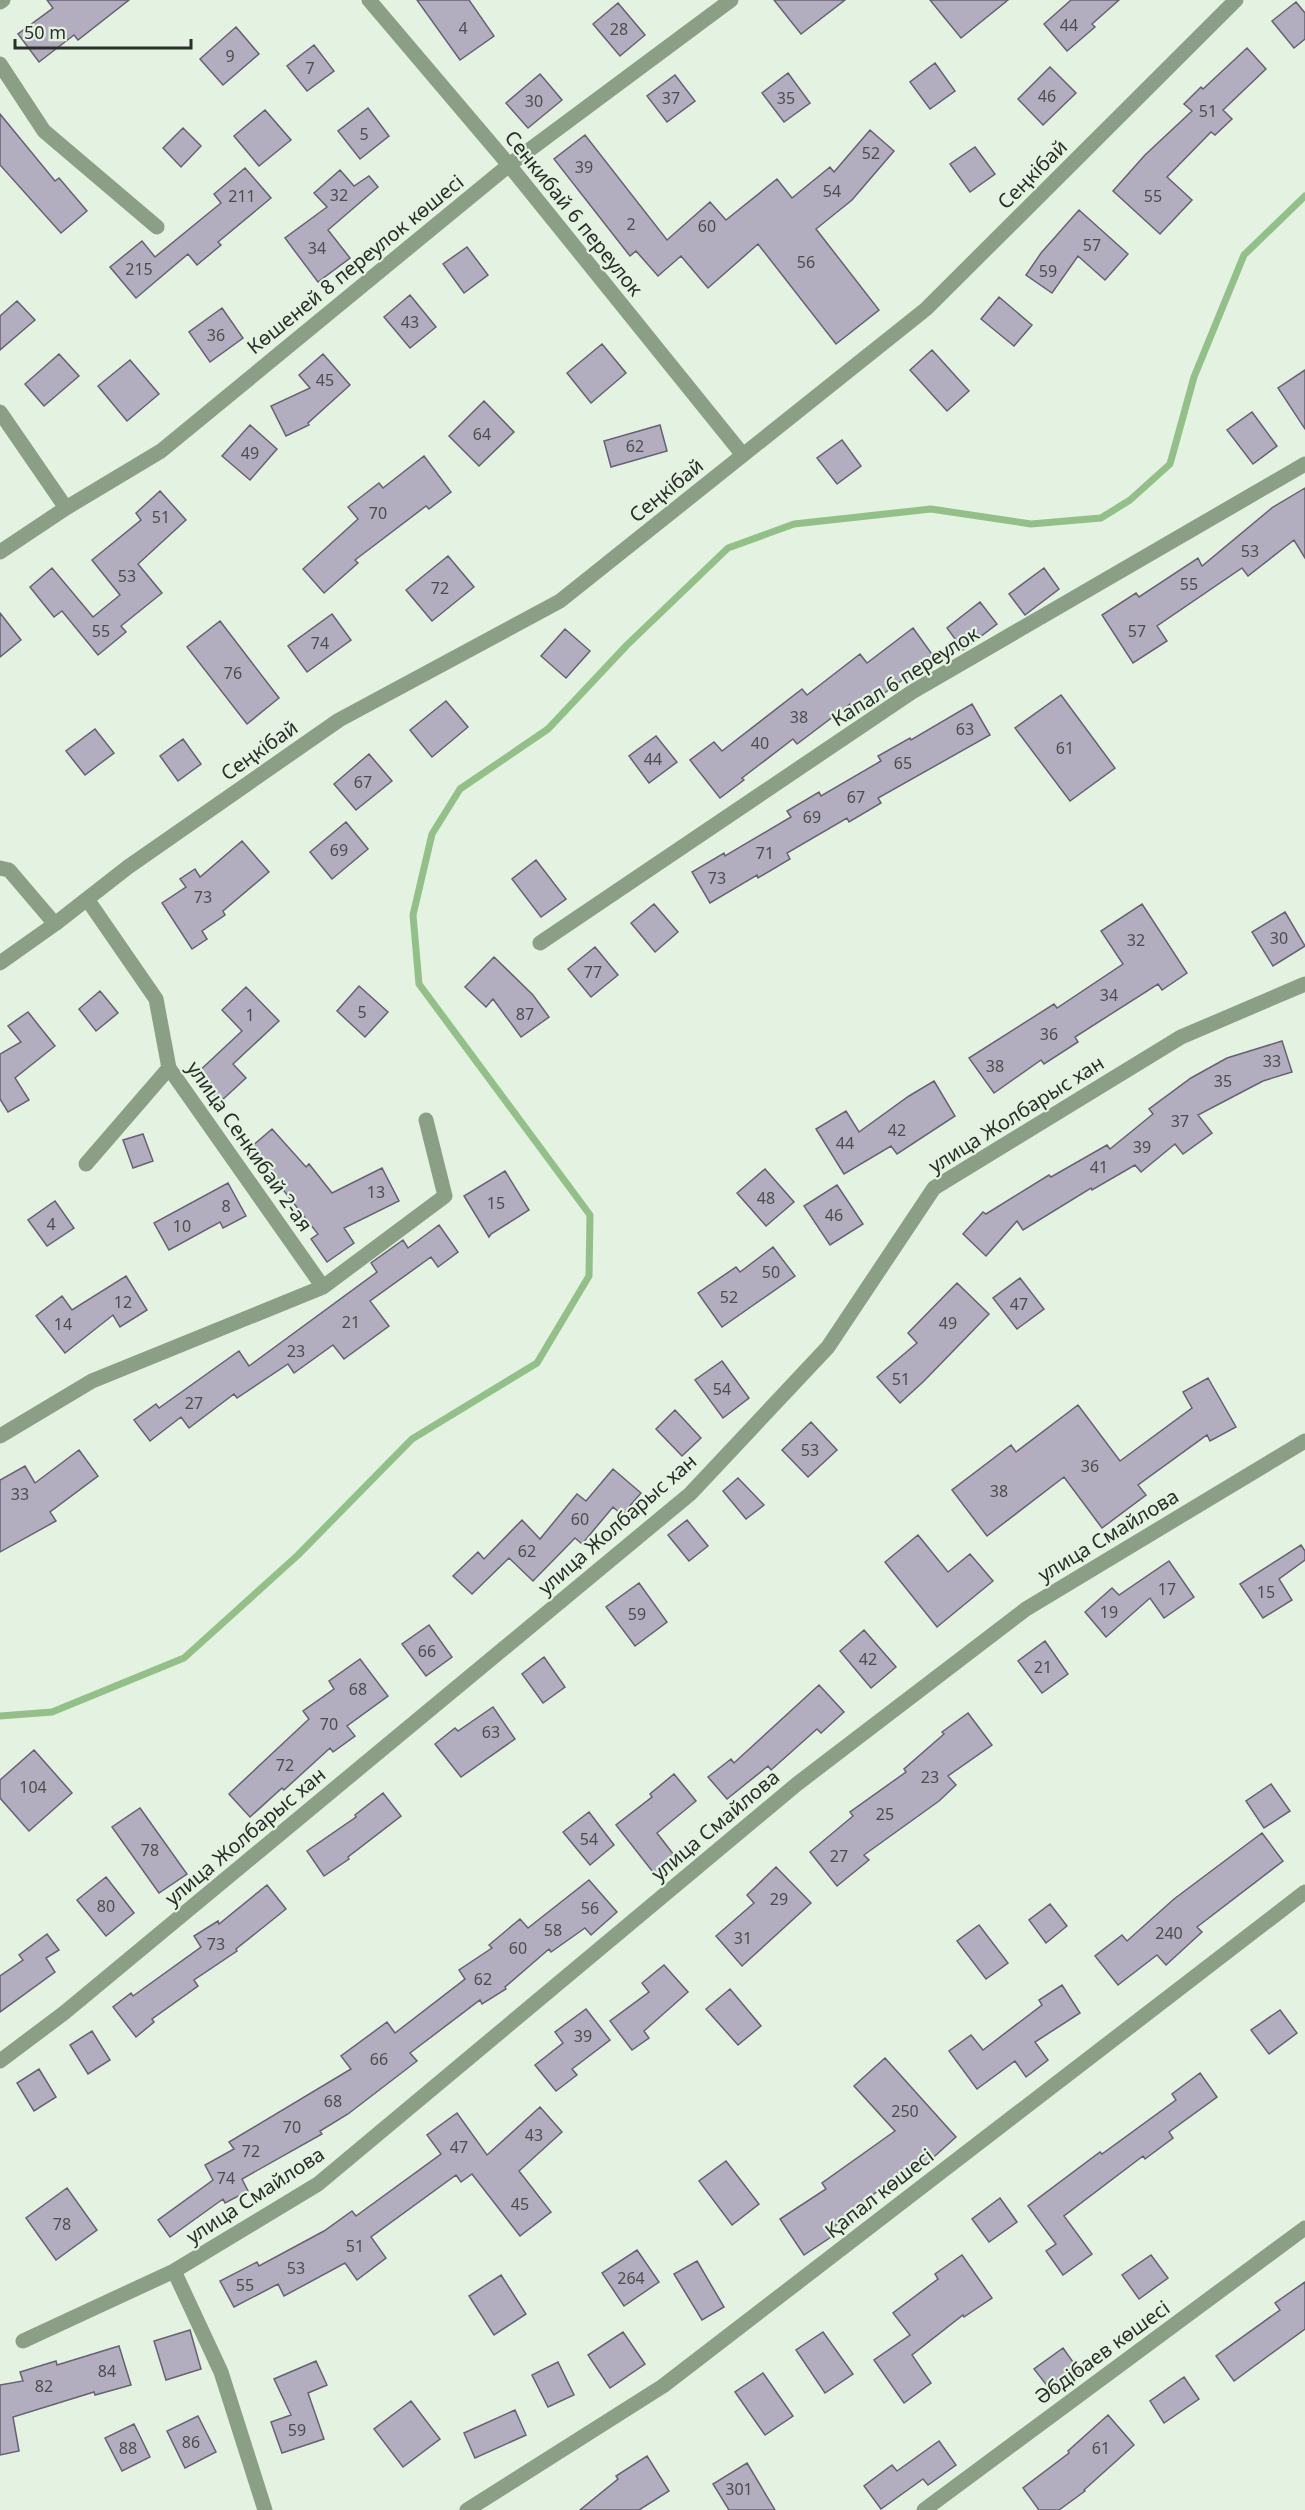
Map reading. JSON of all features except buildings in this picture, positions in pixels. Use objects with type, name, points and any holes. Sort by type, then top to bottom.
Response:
[{"type":"street","name":"Сенкибай 6 переулок","points":[[369,0],[509,165],[743,455]]},
{"type":"street","name":"Көшеней 8 переулок көшесі","points":[[0,552],[66,508],[161,451],[509,165],[731,0]]},
{"type":"street","name":"Сеңкібай","points":[[0,963],[128,867],[339,720],[560,601],[926,309],[1236,0]]},
{"type":"street","points":[[0,64],[44,131],[157,227]]},
{"type":"street","points":[[0,412],[66,508]]},
{"type":"street","name":"Капал 6 переулок","points":[[540,943],[912,692],[1305,464]]},
{"type":"street","points":[[0,868],[9,870],[55,924]]},
{"type":"street","name":"улица Сенкибай 2-ая","points":[[87,899],[156,999],[169,1068],[323,1287]]},
{"type":"street","name":"улица Жолбарыс хан","points":[[0,2061],[83,1998],[690,1494],[828,1347],[934,1188],[1181,1037],[1305,984]]},
{"type":"street","points":[[86,1164],[169,1068]]},
{"type":"street","points":[[0,1436],[92,1381],[323,1287],[445,1196],[426,1119]]},
{"type":"street","name":"улица Смайлова","points":[[23,2341],[174,2271],[318,2184],[797,1784],[1026,1609],[1305,1441]]},
{"type":"street","name":"Қапал көшесі","points":[[467,2510],[663,2386],[1305,1892]]},
{"type":"street","name":"Әбдібаев көшесі","points":[[924,2510],[1305,2228]]},
{"type":"street","points":[[174,2271],[221,2372],[265,2510]]},
{"type":"waterway","points":[[0,1716],[52,1712],[184,1658],[298,1555],[412,1439],[537,1363],[589,1276],[590,1215],[419,984],[413,915],[432,834],[460,789],[548,729],[627,645],[728,548],[794,524],[931,509],[1031,524],[1101,518],[1130,500],[1170,464],[1194,377],[1244,255],[1305,196]]}]
